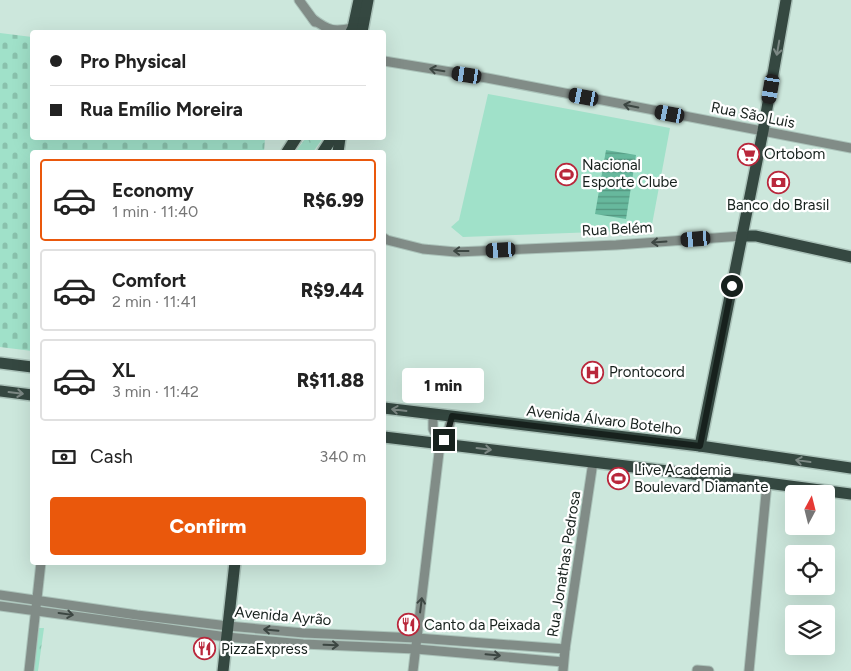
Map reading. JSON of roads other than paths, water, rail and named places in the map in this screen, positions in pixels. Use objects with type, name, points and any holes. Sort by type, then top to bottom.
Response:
[{"type":"main road","points":[[355,30],[359,0]]},
{"type":"main road","points":[[355,30],[368,0]]},
{"type":"main road","points":[[700,446],[763,131],[786,0]]},
{"type":"main road","name":"Rua Belém","points":[[742,236],[756,236],[851,257]]},
{"type":"main road","points":[[0,363],[30,367]]},
{"type":"main road","points":[[0,392],[30,395]]},
{"type":"main road","name":"Avenida Álvaro Botelho","points":[[386,408],[700,446],[851,468]]},
{"type":"main road","points":[[386,437],[851,494]]},
{"type":"main road","points":[[223,671],[234,565]]},
{"type":"street","points":[[299,0],[322,30]]},
{"type":"street","points":[[313,19],[325,28],[332,30]]},
{"type":"street","points":[[313,19],[318,30]]},
{"type":"street","name":"Rua São Luis","points":[[386,61],[487,78],[851,148]]},
{"type":"street","name":"Rua Belém","points":[[386,239],[423,248],[456,252],[616,245],[742,236]]},
{"type":"street","points":[[433,414],[433,429],[440,444]]},
{"type":"street","points":[[414,671],[440,444],[447,435],[452,416]]},
{"type":"street","name":"Rua Jonathas Pedrosa","points":[[563,666],[594,462]]},
{"type":"street","points":[[749,671],[768,483]]},
{"type":"street","points":[[29,671],[40,565]]},
{"type":"street","name":"Avenida Ayrão","points":[[0,595],[137,615],[303,644],[416,649],[563,666]]},
{"type":"street","name":"Avenida Ayrão","points":[[0,606],[227,631],[417,638],[565,649]]},
{"type":"street","points":[[303,644],[304,633]]},
{"type":"street","points":[[697,670],[709,671]]},
{"type":"place","name":"Ortobom","points":[[748,154]]},
{"type":"place","name":"Nacional Esporte Clube","points":[[566,174]]},
{"type":"place","name":"Banco do Brasil","points":[[778,182]]},
{"type":"place","name":"Prontocord","points":[[593,372]]},
{"type":"place","name":"Live Academia Boulevard Diamante","points":[[618,479]]},
{"type":"place","name":"Canto da Peixada","points":[[408,625]]},
{"type":"place","name":"PizzaExpress","points":[[205,649]]}]
